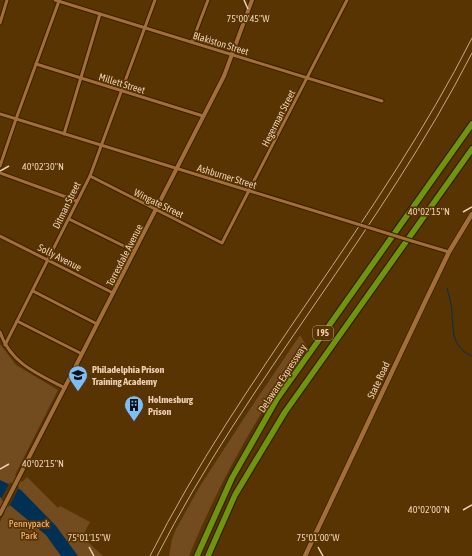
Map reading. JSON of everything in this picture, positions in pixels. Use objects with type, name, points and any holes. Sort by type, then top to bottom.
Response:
[{"type":"highway","name":"Delaware Expressway","points":[[197,556],[232,478],[277,399],[472,124]]},
{"type":"highway","name":"Delaware Expressway","points":[[208,556],[235,495],[285,412],[472,149]]},
{"type":"main road","name":"State Road","points":[[305,556],[449,252],[472,214]]},
{"type":"street","points":[[0,23],[7,0]]},
{"type":"street","name":"Blakiston Street","points":[[55,0],[382,101]]},
{"type":"street","name":"Ditman Street","points":[[5,345],[90,176],[156,0]]},
{"type":"street","points":[[192,42],[208,0]]},
{"type":"street","name":"Torresdale Avenue","points":[[0,514],[224,76],[252,0]]},
{"type":"street","name":"Hegerman Street","points":[[222,243],[347,0]]},
{"type":"street","points":[[0,166],[59,1]]},
{"type":"street","points":[[64,134],[100,14]]},
{"type":"street","name":"Millett Street","points":[[36,64],[203,116]]},
{"type":"street","name":"Ashburner Street","points":[[0,114],[449,252]]},
{"type":"street","points":[[0,173],[77,201]]},
{"type":"street","name":"Wingate Street","points":[[90,176],[222,243]]},
{"type":"street","points":[[69,219],[134,252]]},
{"type":"street","name":"Solly Avenue","points":[[0,236],[113,293]]},
{"type":"street","points":[[32,291],[97,324]]},
{"type":"street","points":[[17,321],[82,354]]},
{"type":"street","points":[[0,332],[5,345],[12,355],[24,366],[65,388]]},
{"type":"green space","points":[[300,335],[306,345],[272,396],[227,473],[189,556],[169,556],[172,539],[176,529],[200,486]]},
{"type":"green space","name":"Pennypack Park","points":[[0,344],[16,365],[58,390],[15,475],[22,482],[27,477],[58,508],[60,506],[90,522],[83,535],[103,556],[0,556],[0,522],[5,512],[0,506]]},
{"type":"water","points":[[0,480],[21,490],[56,526],[78,556],[61,556],[46,535],[0,497]]},
{"type":"pier","points":[[10,482],[19,487],[9,507],[1,499]]},
{"type":"waterway","points":[[447,288],[452,307],[453,332],[455,338],[465,353],[472,356]]},
{"type":"railway","points":[[150,556],[186,489],[226,424],[396,170],[436,105],[472,38]]},
{"type":"railway","points":[[157,556],[193,491],[232,427],[398,181],[436,118],[472,53]]},
{"type":"place","name":"Philadelphia Prison Training Academy","points":[[78,392]]},
{"type":"place","name":"Holmesburg Prison","points":[[134,422]]}]
